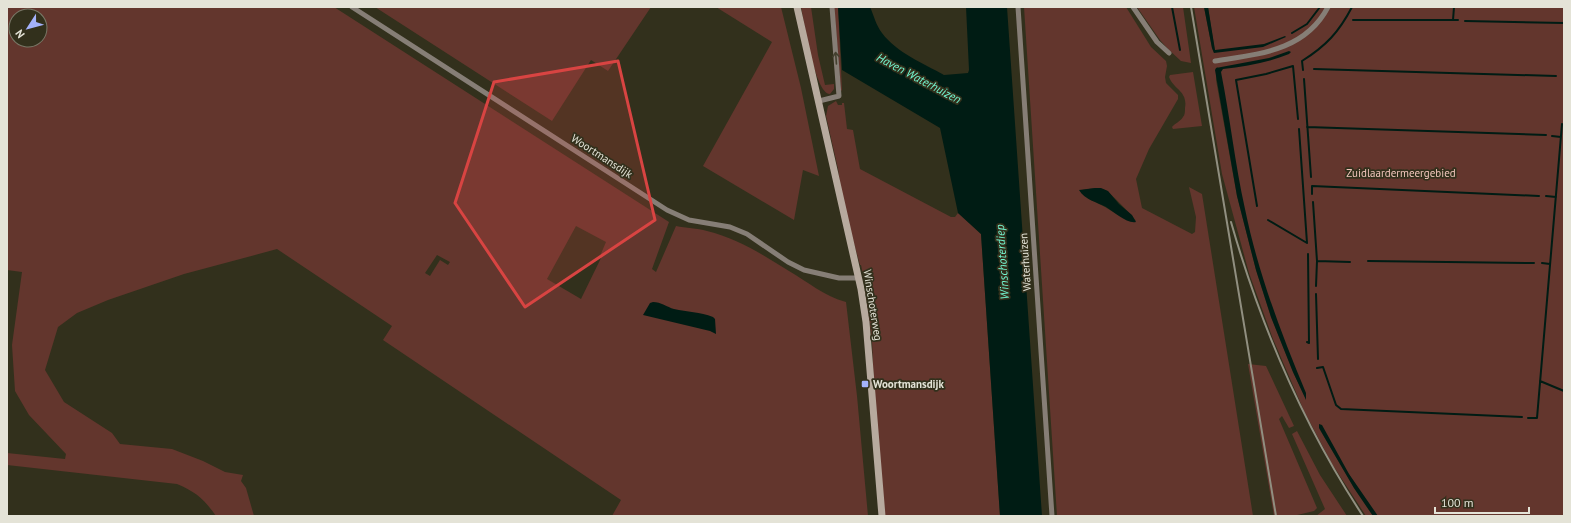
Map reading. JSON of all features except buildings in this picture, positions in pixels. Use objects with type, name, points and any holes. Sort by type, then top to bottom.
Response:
[{"type":"main road","name":"Winschoterweg","points":[[797,7],[858,278],[866,322],[882,516]]},
{"type":"street","name":"Woortmansdijk","points":[[352,7],[667,210],[690,220],[730,227],[747,234],[788,262],[804,270],[839,278],[858,278]]},
{"type":"street","points":[[819,101],[840,96],[832,7]]},
{"type":"street","name":"Waterhuizen","points":[[1018,7],[1052,516]]},
{"type":"street","points":[[1133,7],[1157,42],[1169,53]]},
{"type":"street","points":[[1215,60],[1275,50],[1294,42],[1320,20],[1328,7]]},
{"type":"highlighted area","points":[[618,61],[655,220],[525,307],[455,203],[494,82]]},
{"type":"green space","points":[[7,7],[334,7],[669,222],[652,269],[656,272],[676,226],[699,229],[729,238],[750,248],[823,292],[846,302],[857,396],[868,516],[612,516],[621,500],[383,340],[392,326],[277,249],[184,274],[108,300],[77,313],[58,327],[45,370],[64,402],[112,433],[120,444],[172,449],[203,461],[225,472],[243,475],[241,481],[246,488],[254,516],[216,516],[208,505],[199,497],[177,484],[7,465],[7,453],[65,459],[66,454],[29,415],[15,391],[12,345],[22,272],[7,270]],"holes":[[[576,226],[606,242],[600,256],[601,258],[581,299],[547,279]],[[437,255],[450,262],[448,265],[440,260],[430,276],[425,273]]]},
{"type":"green space","points":[[375,7],[651,7],[608,71],[591,60],[552,121]]},
{"type":"green space","points":[[716,7],[781,7],[801,88],[819,176],[803,170],[794,220],[703,166],[772,42]]},
{"type":"green space","points":[[801,7],[811,7],[818,55],[825,85],[834,84],[834,89],[830,94],[825,91],[815,70]]},
{"type":"green space","points":[[834,7],[838,7],[841,91]]},
{"type":"green space","points":[[1024,7],[1126,7],[1151,47],[1166,61],[1166,83],[1178,95],[1178,99],[1149,149],[1136,179],[1142,208],[1192,234],[1195,232],[1196,217],[1189,187],[1202,194],[1253,516],[1057,516]],"holes":[[[1095,188],[1107,191],[1136,221],[1118,215],[1089,199],[1082,190]]]},
{"type":"green space","points":[[1137,7],[1183,7],[1191,63],[1181,61],[1168,49]]},
{"type":"green space","name":"Zuidlaardermeergebied","points":[[1194,7],[1204,7],[1214,53],[1208,7],[1564,7],[1564,516],[1376,516],[1319,428],[1354,488],[1373,516],[1366,516],[1332,464],[1304,411],[1273,339],[1249,273],[1222,174]],"holes":[[[1218,67],[1244,218],[1274,319],[1306,399],[1293,372],[1271,317],[1256,270],[1237,196],[1216,80],[1216,68]]]},
{"type":"green space","points":[[1193,72],[1202,126],[1173,129],[1172,127],[1184,115],[1185,102],[1183,94],[1174,85],[1169,77],[1170,75]]},
{"type":"green space","points":[[836,101],[838,105],[842,105],[842,103],[844,103],[847,129],[853,130],[860,169],[951,217],[955,217],[958,213],[981,234],[1000,516],[885,516],[874,391],[872,340],[866,288],[861,265],[843,204],[838,169],[826,116],[828,106]]},
{"type":"green space","points":[[1248,364],[1266,366],[1294,426],[1289,428],[1282,416],[1279,419],[1317,508],[1314,511],[1293,516],[1274,516]]},
{"type":"green space","points":[[1297,431],[1320,475],[1347,516],[1316,516],[1325,509],[1292,434]]},
{"type":"water","points":[[838,7],[870,7],[878,27],[888,40],[911,57],[944,75],[968,73],[969,70],[966,7],[1007,7],[1042,516],[1000,516],[981,234],[958,213],[940,128],[842,70]]},
{"type":"water","points":[[1204,7],[1208,7],[1215,50],[1264,44],[1285,36],[1286,37],[1263,47],[1214,53]]},
{"type":"water","points":[[1289,51],[1291,52],[1289,54],[1273,60],[1223,69],[1221,72],[1241,192],[1250,233],[1263,280],[1306,393],[1306,400],[1271,317],[1256,270],[1237,196],[1215,70],[1216,68],[1269,58]]},
{"type":"water","points":[[1101,188],[1108,191],[1119,204],[1132,215],[1136,222],[1125,219],[1084,196],[1079,190]]},
{"type":"water","points":[[653,302],[674,309],[713,317],[715,319],[716,334],[710,331],[643,315],[650,303]]},
{"type":"water","points":[[1319,424],[1322,425],[1349,474],[1378,516],[1373,516],[1354,488],[1319,428]]},
{"type":"waterway","points":[[1172,7],[1180,50]]},
{"type":"waterway","points":[[1292,33],[1307,24],[1320,7]]},
{"type":"waterway","points":[[1303,70],[1302,61],[1318,50],[1331,38],[1342,24],[1352,7]]},
{"type":"waterway","points":[[1353,20],[1453,20],[1454,7]]},
{"type":"waterway","points":[[1453,20],[1458,20]]},
{"type":"waterway","points":[[1465,21],[1564,23]]},
{"type":"waterway","points":[[1257,206],[1236,80],[1266,74],[1293,66],[1298,119]]},
{"type":"waterway","points":[[1314,69],[1556,76]]},
{"type":"waterway","points":[[1304,79],[1311,177]]},
{"type":"waterway","points":[[1528,418],[1537,418],[1562,124]]},
{"type":"waterway","points":[[1307,127],[1546,135]]},
{"type":"waterway","points":[[1268,220],[1307,243],[1299,129]]},
{"type":"waterway","points":[[1552,136],[1561,137]]},
{"type":"waterway","points":[[1312,194],[1312,186],[1539,196]]},
{"type":"waterway","points":[[1546,196],[1556,197]]},
{"type":"waterway","points":[[1313,202],[1317,261],[1316,286]]},
{"type":"waterway","points":[[1307,342],[1309,343],[1308,254]]},
{"type":"waterway","points":[[1317,261],[1350,262]]},
{"type":"waterway","points":[[1368,261],[1534,263]]},
{"type":"waterway","points":[[1542,263],[1550,264]]},
{"type":"waterway","points":[[1316,294],[1318,359]]},
{"type":"waterway","points":[[1317,368],[1323,367],[1336,405],[1341,409],[1522,417]]},
{"type":"waterway","points":[[1540,381],[1564,391]]},
{"type":"railway","points":[[1191,7],[1276,516]]},
{"type":"railway","points":[[1231,222],[1256,299],[1286,374],[1321,446],[1341,482],[1363,516]]},
{"type":"place","name":"Woortmansdijk","points":[[865,384]]},
{"type":"water label","name":"Haven Waterhuizen","points":[[919,78]]},
{"type":"water label","name":"Winschoterdiep","points":[[1002,262]]}]
